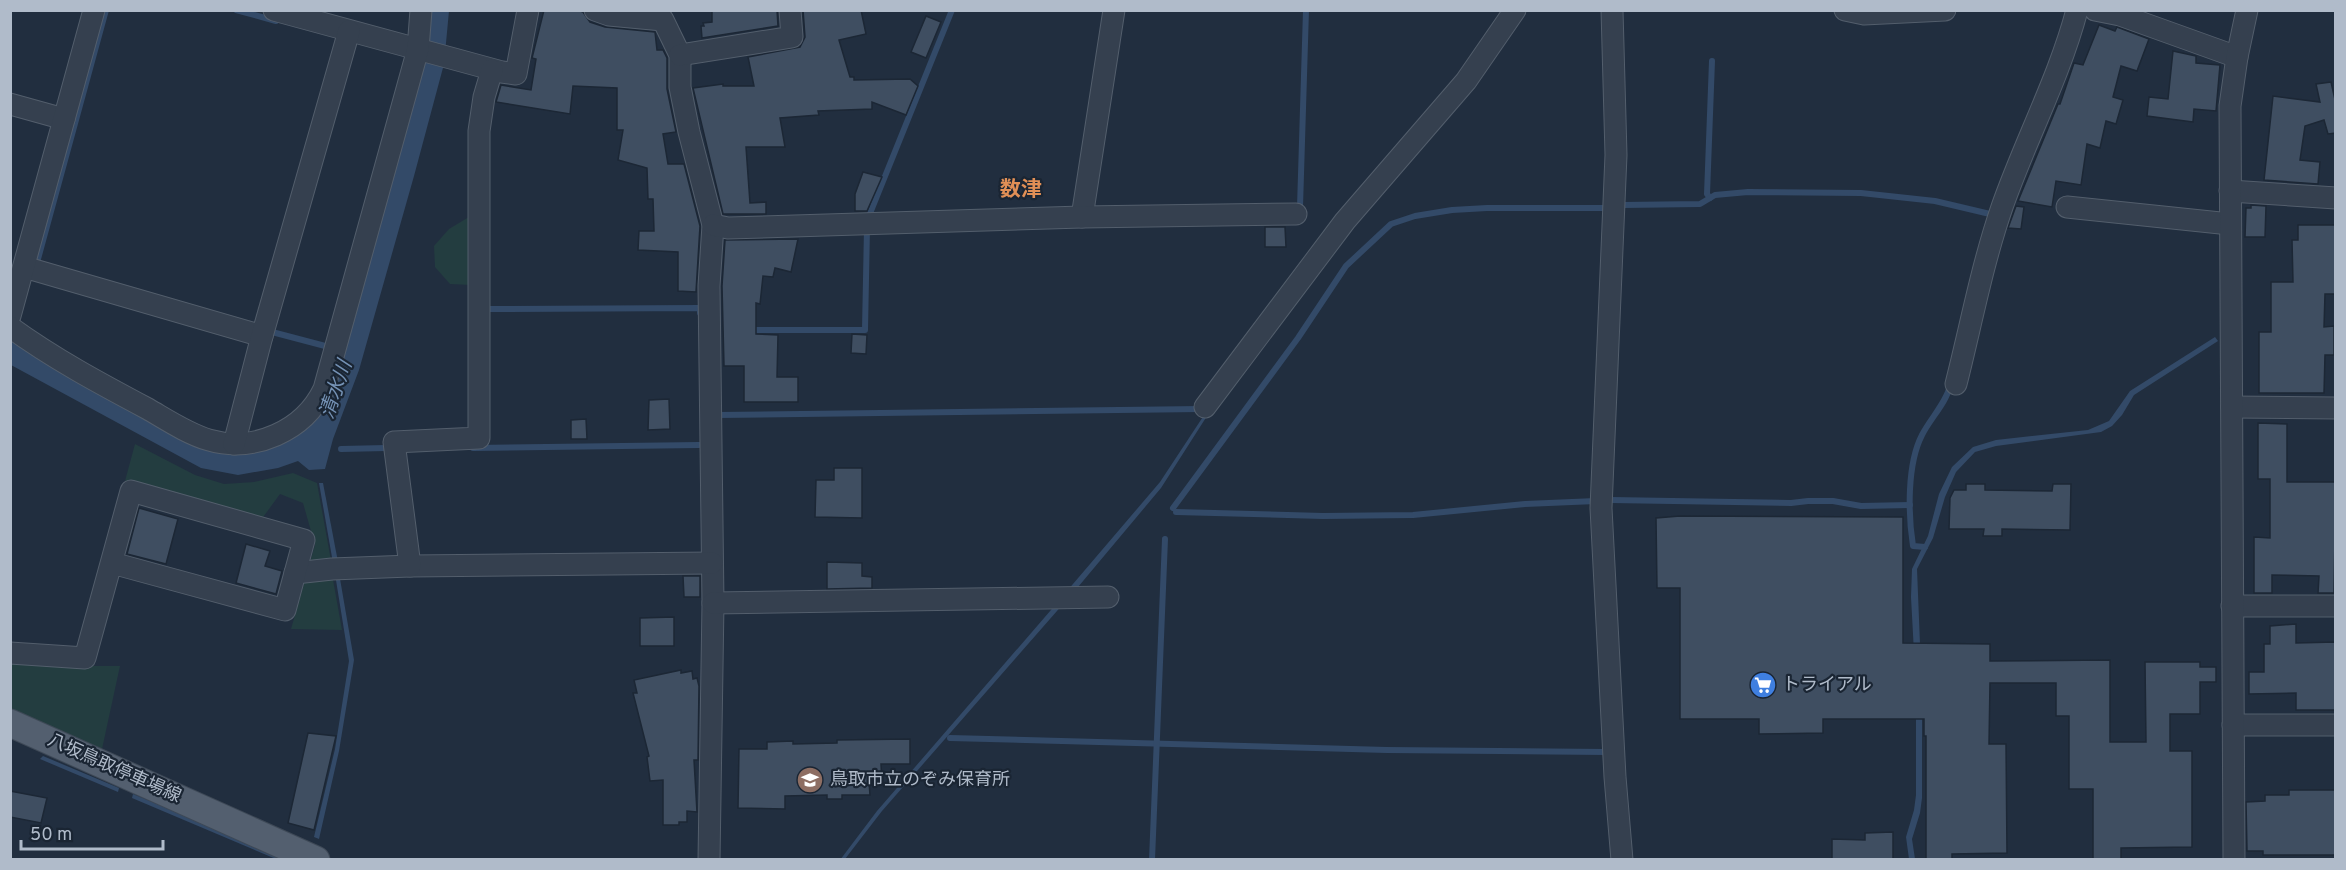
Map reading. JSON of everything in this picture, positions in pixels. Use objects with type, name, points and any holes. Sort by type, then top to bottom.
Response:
[{"type":"main road","name":"八坂鳥取停車場線","points":[[10,723],[316,860]]},
{"type":"street","points":[[94,10],[11,316],[64,362],[182,428],[208,440],[234,444],[265,440],[297,423],[309,413],[324,389],[418,49],[421,10]]},
{"type":"street","points":[[274,10],[492,70],[516,74],[528,10]]},
{"type":"street","points":[[596,10],[609,15],[663,20],[680,55],[682,98],[713,225],[709,286],[713,603],[709,860]]},
{"type":"street","points":[[680,55],[792,37],[790,10]]},
{"type":"street","points":[[1082,218],[1114,10]]},
{"type":"street","points":[[1205,407],[1345,221],[1466,81],[1515,10]]},
{"type":"street","points":[[1612,10],[1616,155],[1601,508],[1615,777],[1622,860]]},
{"type":"street","points":[[1845,10],[1864,15],[1945,10]]},
{"type":"street","points":[[1956,384],[1973,306],[2002,206],[2077,10]]},
{"type":"street","points":[[2095,10],[2140,22],[2237,57]]},
{"type":"street","points":[[2234,860],[2230,106],[2247,10]]},
{"type":"street","points":[[234,444],[262,336],[349,30]]},
{"type":"street","points":[[410,566],[394,442],[478,438],[479,131],[484,97],[492,70]]},
{"type":"street","points":[[10,104],[64,119]]},
{"type":"street","points":[[2230,191],[2336,198]]},
{"type":"street","points":[[2067,207],[2230,224]]},
{"type":"street","points":[[713,225],[728,228],[1296,214]]},
{"type":"street","points":[[24,267],[262,336]]},
{"type":"street","points":[[2232,407],[2336,408]]},
{"type":"street","points":[[10,652],[85,658],[131,491],[304,540],[285,609],[112,563]]},
{"type":"street","points":[[295,573],[410,566],[712,563]]},
{"type":"street","points":[[713,603],[1108,597]]},
{"type":"street","points":[[2232,606],[2336,606]]},
{"type":"street","points":[[2233,725],[2336,725]]},
{"type":"green space","points":[[469,217],[471,285],[450,284],[435,267],[434,246],[449,229]]},
{"type":"green space","points":[[135,444],[195,475],[224,484],[254,482],[293,473],[317,483],[332,566],[308,569],[315,545],[303,503],[280,494],[261,520],[125,481]]},
{"type":"green space","points":[[332,574],[342,630],[291,629],[306,577]]},
{"type":"green space","points":[[11,659],[76,666],[120,666],[102,749],[11,709]]},
{"type":"water","name":"清水川","points":[[427,11],[449,11],[444,64],[359,370],[333,439],[325,469],[309,470],[298,461],[278,468],[238,475],[201,468],[11,365],[10,336],[203,445],[312,417]]},
{"type":"water","points":[[1378,194],[1207,416],[1161,488],[1073,593],[1067,591],[1160,482],[1216,397]]},
{"type":"water","points":[[2215,337],[2218,341],[2134,395],[2122,415],[2112,426],[2101,432],[1996,446],[1975,452],[1956,472],[1945,497],[1933,538],[1917,569],[1922,694],[1922,798],[1912,839],[1915,859],[1909,859],[1906,837],[1916,795],[1916,690],[1911,597],[1912,569],[1928,536],[1939,494],[1952,467],[1973,447],[1996,440],[2088,430],[2109,421],[2130,391]]},
{"type":"water","points":[[319,483],[323,483],[338,562],[333,563]]},
{"type":"water","points":[[339,573],[354,660],[339,751],[319,839],[314,837],[335,749],[349,661],[335,574]]},
{"type":"water","points":[[1057,603],[1064,603],[882,811],[845,859],[840,860],[877,811]]},
{"type":"water","points":[[43,756],[119,788],[118,792],[40,759]]},
{"type":"water","points":[[133,794],[289,859],[276,859],[132,798]]},
{"type":"building","points":[[544,10],[577,10],[583,12],[590,22],[605,27],[655,32],[657,50],[663,50],[667,58],[667,89],[676,132],[663,134],[668,164],[684,164],[700,226],[696,292],[678,291],[678,252],[638,250],[639,231],[654,231],[653,199],[648,199],[647,168],[618,160],[623,130],[617,130],[617,88],[573,86],[570,114],[496,102],[501,85],[531,90],[536,59],[532,58]]},
{"type":"building","points":[[712,10],[777,10],[778,26],[702,38],[701,26],[704,26],[703,23],[712,22]]},
{"type":"building","points":[[803,10],[861,10],[866,34],[839,40],[850,77],[854,77],[854,80],[910,79],[918,86],[906,115],[872,102],[872,109],[818,111],[819,115],[780,118],[785,147],[746,147],[750,203],[766,202],[766,214],[723,214],[693,88],[723,84],[723,86],[754,86],[748,57],[800,47],[805,37]]},
{"type":"building","points":[[926,16],[941,22],[926,58],[911,52]]},
{"type":"building","points":[[2099,25],[2115,31],[2117,27],[2149,39],[2137,71],[2121,66],[2113,97],[2123,100],[2116,124],[2106,121],[2100,148],[2087,144],[2081,185],[2056,181],[2052,207],[2018,201],[2058,104],[2060,104],[2074,63],[2083,65]]},
{"type":"building","points":[[2173,51],[2196,56],[2196,63],[2220,65],[2216,111],[2194,109],[2193,122],[2147,116],[2149,97],[2168,99]]},
{"type":"building","points":[[2331,82],[2336,104],[2336,133],[2328,134],[2324,120],[2305,126],[2300,160],[2320,162],[2318,184],[2264,180],[2273,96],[2320,102],[2316,84]]},
{"type":"building","points":[[863,172],[882,177],[867,211],[855,211],[855,194]]},
{"type":"building","points":[[2251,205],[2266,206],[2265,237],[2245,237],[2246,208],[2251,208]]},
{"type":"building","points":[[2016,206],[2024,207],[2021,229],[2008,228]]},
{"type":"building","points":[[2298,225],[2336,225],[2336,294],[2325,294],[2324,327],[2334,326],[2334,355],[2325,355],[2324,393],[2259,393],[2259,332],[2271,332],[2271,282],[2293,282],[2292,240],[2298,240]]},
{"type":"building","points":[[1265,227],[1285,227],[1286,247],[1265,247]]},
{"type":"building","points":[[798,239],[791,272],[775,268],[773,277],[763,276],[760,304],[756,303],[756,334],[778,335],[777,377],[798,377],[798,402],[744,402],[744,366],[724,366],[722,286],[725,240]]},
{"type":"building","points":[[852,334],[867,335],[866,354],[851,353]]},
{"type":"building","points":[[669,399],[670,429],[648,430],[649,400]]},
{"type":"building","points":[[586,419],[587,439],[571,439],[571,420]]},
{"type":"building","points":[[2258,423],[2287,424],[2287,482],[2336,482],[2334,593],[2318,593],[2319,576],[2272,575],[2272,593],[2254,593],[2254,537],[2270,538],[2270,479],[2258,479]]},
{"type":"building","points":[[834,468],[862,468],[862,518],[815,517],[816,480],[834,480]]},
{"type":"building","points":[[1966,484],[1985,484],[1985,490],[2052,491],[2053,484],[2071,484],[2070,530],[2002,529],[2002,536],[1983,536],[1984,529],[1949,529],[1950,498],[1954,490],[1966,490]]},
{"type":"building","points":[[139,508],[178,519],[166,564],[127,554]]},
{"type":"building","points":[[1680,516],[1903,517],[1903,643],[1990,644],[1990,661],[2110,660],[2110,742],[2146,742],[2145,662],[2200,662],[2200,667],[2216,667],[2216,682],[2200,682],[2200,714],[2170,714],[2170,751],[2192,751],[2192,847],[2121,848],[2121,860],[2093,860],[2093,789],[2069,789],[2069,716],[2056,716],[2056,683],[1990,683],[1989,744],[2006,744],[2007,853],[1952,854],[1952,860],[1926,860],[1924,719],[1823,719],[1823,733],[1759,734],[1759,719],[1680,719],[1680,588],[1657,588],[1656,518]]},
{"type":"building","points":[[246,544],[270,551],[265,566],[282,571],[276,594],[236,583]]},
{"type":"building","points":[[827,562],[862,563],[862,576],[872,577],[872,588],[827,589]]},
{"type":"building","points":[[683,576],[700,576],[700,597],[684,597]]},
{"type":"building","points":[[674,617],[674,646],[640,646],[640,618]]},
{"type":"building","points":[[2296,624],[2296,643],[2336,642],[2336,710],[2296,710],[2296,693],[2249,694],[2249,672],[2264,672],[2264,644],[2270,644],[2270,626]]},
{"type":"building","points":[[681,670],[681,673],[692,671],[693,679],[697,678],[699,686],[698,760],[694,760],[697,812],[687,811],[687,822],[679,822],[679,825],[663,825],[663,780],[650,781],[647,757],[649,756],[633,693],[637,693],[634,680]]},
{"type":"building","points":[[308,733],[336,736],[314,830],[288,823]]},
{"type":"building","points":[[910,739],[910,764],[881,764],[882,783],[869,782],[870,795],[842,795],[842,799],[827,799],[827,795],[785,796],[785,809],[738,808],[739,749],[767,749],[767,742],[793,741],[793,744],[837,743],[837,740]]},
{"type":"building","points":[[2289,790],[2336,790],[2336,855],[2263,855],[2263,851],[2247,851],[2246,802],[2265,801],[2265,795],[2289,795]]},
{"type":"building","points":[[10,791],[47,798],[41,823],[10,817]]},
{"type":"building","points":[[1893,832],[1893,860],[1832,860],[1832,839],[1865,840],[1865,833]]},
{"type":"waterway","points":[[38,259],[106,10]]},
{"type":"waterway","points":[[236,10],[276,21]]},
{"type":"waterway","points":[[873,216],[869,216],[952,10]]},
{"type":"waterway","points":[[1295,207],[1300,207],[1306,10]]},
{"type":"waterway","points":[[1710,198],[1707,194],[1712,61]]},
{"type":"waterway","points":[[1623,205],[1700,204],[1715,195],[1748,192],[1861,193],[1935,201],[1990,214]]},
{"type":"waterway","points":[[1173,508],[1298,338],[1346,266],[1391,224],[1415,216],[1452,210],[1604,208]]},
{"type":"waterway","points":[[750,330],[865,330],[867,228]]},
{"type":"waterway","points":[[490,309],[700,308],[700,313]]},
{"type":"waterway","points":[[272,332],[329,347]]},
{"type":"waterway","points":[[1925,547],[1913,546],[1910,519],[1911,474],[1922,435],[1945,399],[1950,386]]},
{"type":"waterway","points":[[718,415],[1201,409]]},
{"type":"waterway","points":[[473,448],[699,445]]},
{"type":"waterway","points":[[341,449],[386,448]]},
{"type":"waterway","points":[[1611,500],[1791,503],[1833,501],[1861,506],[1910,505]]},
{"type":"waterway","points":[[1176,512],[1323,516],[1413,515],[1525,504],[1596,501]]},
{"type":"waterway","points":[[1152,860],[1165,539]]},
{"type":"waterway","points":[[950,738],[1387,750],[1606,752]]},
{"type":"place","name":"トライアル","points":[[1763,685]]},
{"type":"place","name":"鳥取市立のぞみ保育所","points":[[810,780]]},
{"type":"district","name":"数津","points":[[1021,190]]}]
